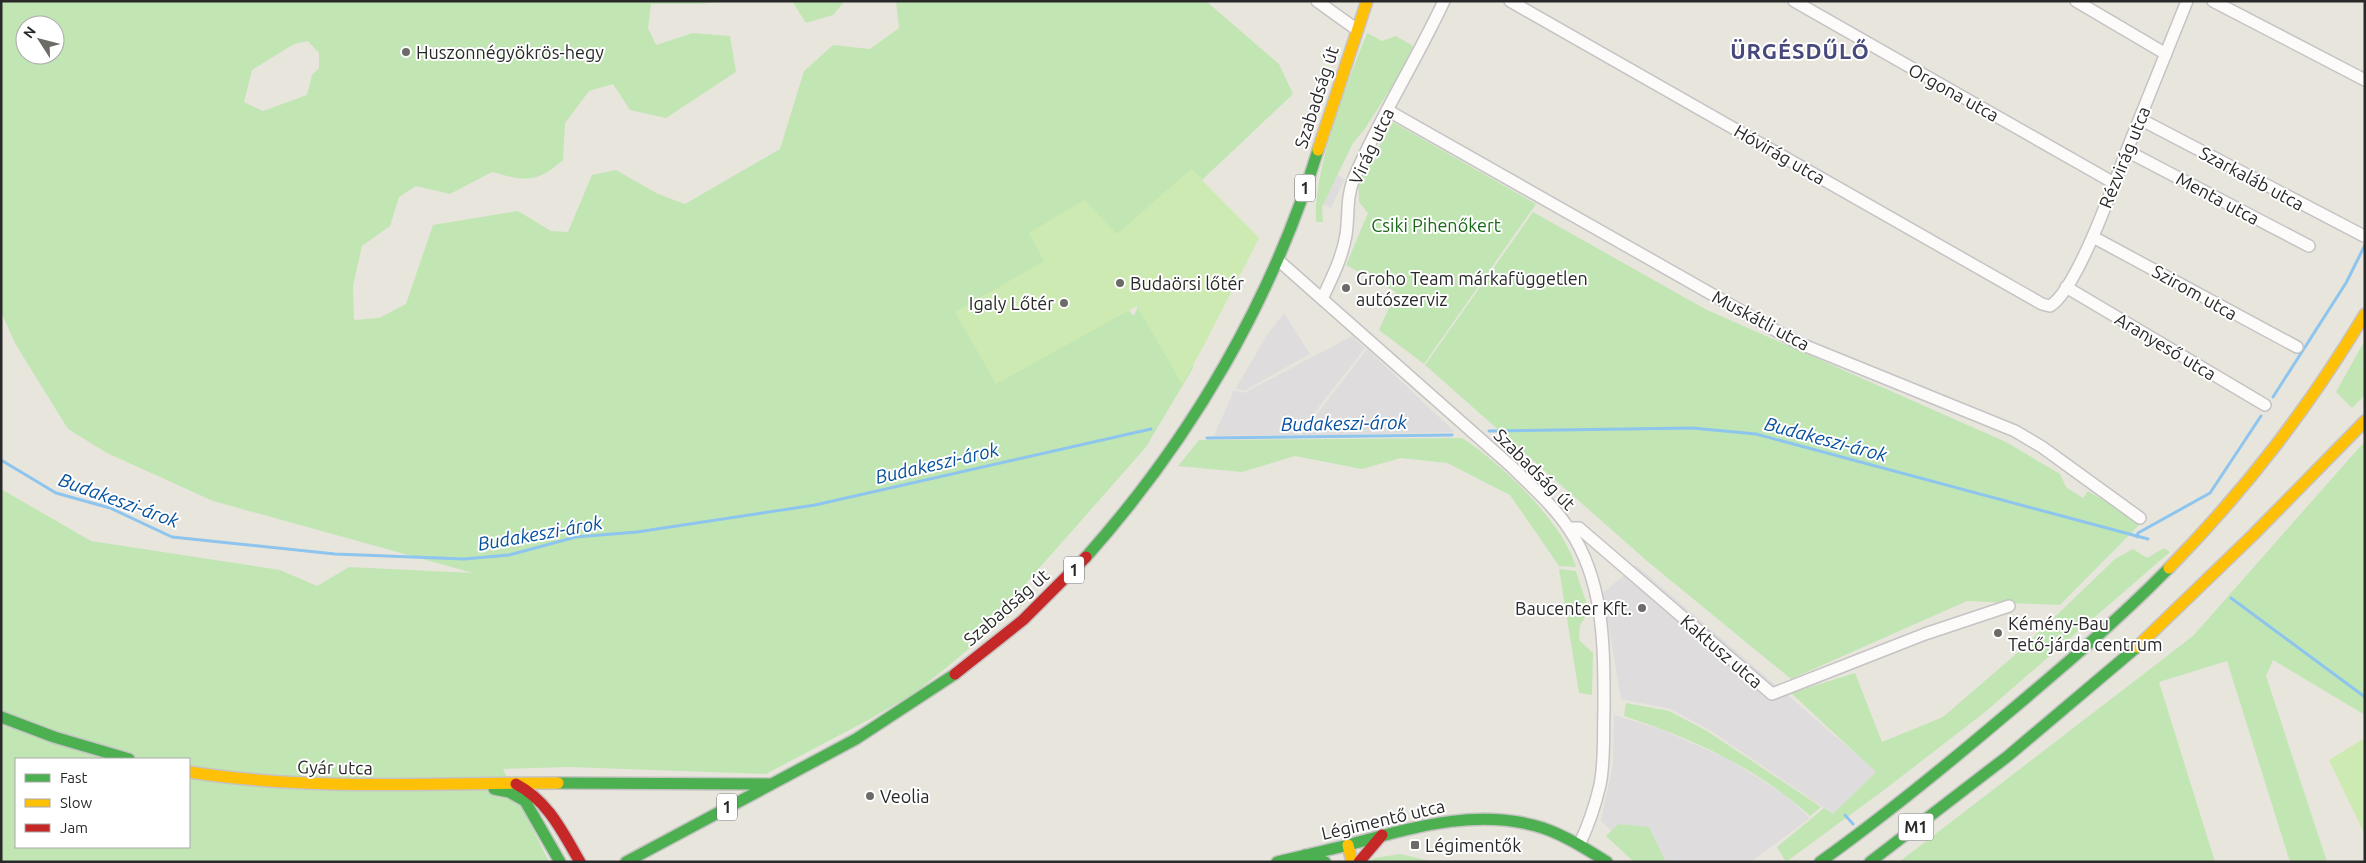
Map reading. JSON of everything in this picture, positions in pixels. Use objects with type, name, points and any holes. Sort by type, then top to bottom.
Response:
[{"type":"main road","name":"Szabadság út","points":[[771,784],[843,746],[897,714],[990,646],[1037,607],[1074,570],[1139,491],[1198,409],[1236,345],[1278,260],[1296,215],[1356,29],[1367,1]]},
{"type":"main road","name":"M1","points":[[1820,862],[1939,770],[2078,655],[2144,596],[2215,522],[2282,442],[2339,360],[2365,314]]},
{"type":"main road","name":"M1","points":[[1871,861],[1960,794],[2139,645],[2296,492],[2365,421]]},
{"type":"main road","points":[[1,717],[54,737],[126,758]]},
{"type":"main road","name":"Gyár utca","points":[[190,772],[226,778],[310,785],[482,786],[514,783],[771,784]]},
{"type":"main road","points":[[514,783],[530,790],[541,799],[580,862]]},
{"type":"main road","points":[[711,783],[719,797],[721,810]]},
{"type":"main road","name":"1","points":[[631,860],[771,784]]},
{"type":"main road","name":"Gyár utca","points":[[482,786],[509,792],[525,801],[558,860]]},
{"type":"main road","points":[[1885,862],[1960,794]]},
{"type":"main road","name":"Légimentő utca","points":[[1277,862],[1382,835],[1452,820],[1504,819],[1544,828],[1580,843],[1607,862]]},
{"type":"main road","points":[[1359,862],[1382,835]]},
{"type":"main road","points":[[1348,845],[1352,862]]},
{"type":"main road","points":[[1331,849],[1335,862]]},
{"type":"main road","points":[[1305,855],[1325,862]]},
{"type":"street","points":[[1317,1],[1356,29]]},
{"type":"street","name":"Virág utca","points":[[1322,299],[1337,267],[1346,234],[1349,192],[1387,110],[1444,1]]},
{"type":"street","name":"Hóvirág utca","points":[[1510,1],[2034,299],[2050,306]]},
{"type":"street","name":"Orgona utca","points":[[1794,1],[2114,183]]},
{"type":"street","points":[[2076,1],[2166,54]]},
{"type":"street","name":"Rézvirág utca","points":[[2050,306],[2056,302],[2066,287],[2093,237],[2187,1]]},
{"type":"street","points":[[2214,1],[2365,80]]},
{"type":"street","name":"Muskátli utca","points":[[1387,110],[1796,342],[2015,431],[2042,447],[2140,518]]},
{"type":"street","name":"Szarkaláb utca","points":[[2140,119],[2364,236]]},
{"type":"street","name":"Menta utca","points":[[2127,150],[2309,246]]},
{"type":"street","name":"Szirom utca","points":[[2093,237],[2297,347]]},
{"type":"street","name":"Szabadság út","points":[[1278,260],[1512,467],[1548,503],[1569,528],[1580,548],[1589,572],[1601,621],[1604,647],[1603,762],[1595,803],[1580,843]]},
{"type":"street","name":"Aranyeső utca","points":[[2066,287],[2265,405]]},
{"type":"street","name":"Kaktusz utca","points":[[1569,528],[1579,528],[1772,694],[1925,634],[2010,606]]},
{"type":"shaded area","points":[[1335,174],[1345,179],[1331,208],[1322,204]]},
{"type":"shaded area","points":[[1284,313],[1310,354],[1244,391],[1236,388],[1267,335]]},
{"type":"shaded area","points":[[1352,336],[1365,348],[1297,435],[1214,436],[1234,390],[1244,393]]},
{"type":"shaded area","points":[[1367,349],[1455,432],[1300,436]]},
{"type":"shaded area","points":[[1636,565],[1877,772],[1833,814],[1708,729],[1670,709],[1621,699],[1603,593]]},
{"type":"shaded area","points":[[1614,715],[1660,729],[1728,759],[1785,795],[1810,818],[1751,862],[1645,862],[1601,821],[1613,764]]},
{"type":"green space","points":[[1,1],[732,1],[699,4],[651,4],[648,28],[656,45],[693,33],[730,36],[736,72],[666,118],[630,110],[613,84],[589,91],[565,123],[563,160],[554,168],[537,177],[530,178],[513,177],[492,172],[450,194],[416,186],[399,197],[390,226],[362,246],[353,286],[354,320],[379,318],[406,304],[433,225],[518,211],[551,231],[568,232],[592,175],[616,170],[658,194],[685,204],[780,149],[804,71],[833,45],[870,49],[899,28],[896,1],[1206,1],[1279,64],[1293,94],[1202,180],[1191,169],[1120,302],[1134,316],[1146,287],[1189,340],[1193,368],[1146,447],[1027,582],[1036,594],[915,693],[766,774],[569,767],[503,769],[549,862],[1,862],[1,489],[91,541],[280,570],[317,586],[349,567],[473,573],[213,501],[107,453],[68,429],[16,345],[1,312]],"holes":[[[308,41],[319,53],[319,68],[312,75],[307,95],[263,111],[244,102],[252,70],[294,44]]]},
{"type":"green space","points":[[792,1],[845,1],[833,15],[806,23]]},
{"type":"green space","points":[[1367,33],[1382,41],[1396,36],[1413,46],[1404,68],[1364,130],[1353,143],[1322,207],[1323,222],[1316,222],[1320,177],[1333,126]]},
{"type":"green space","name":"Csiki Pihenőkert","points":[[1393,122],[1536,204],[1424,364],[1379,330],[1396,292],[1346,265],[1368,213],[1359,202],[1358,182]]},
{"type":"green space","name":"Budaörsi lőtér","points":[[1191,169],[1259,238],[1182,384],[1137,306],[996,384],[955,312],[1044,261],[1029,233],[1084,200],[1117,234]]},
{"type":"green space","points":[[1533,212],[1705,309],[2006,442],[2060,474],[2066,487],[2083,498],[2088,491],[2141,523],[2060,605],[1967,601],[1791,679],[1647,561],[1425,365]]},
{"type":"green space","points":[[2365,340],[2365,395],[2352,408],[2336,392]]},
{"type":"green space","points":[[1462,438],[1494,462],[1529,495],[1558,531],[1576,567],[1559,566],[1510,495],[1447,463],[1401,458],[1362,469],[1295,456],[1242,472],[1178,466],[1199,440]]},
{"type":"green space","points":[[2365,441],[2365,715],[2273,660],[2266,676],[2327,862],[2290,862],[2227,661],[2159,682],[2215,862],[1899,862],[2193,636]]},
{"type":"green space","points":[[2164,548],[2170,552],[1985,712],[1888,787],[1786,862],[1777,847],[1824,808],[1833,814],[1876,772],[1791,693],[1855,673],[1882,742],[1943,717],[2016,654],[2115,559],[2133,549],[2147,558]]},
{"type":"green space","points":[[1559,569],[1576,571],[1589,611],[1580,625],[1579,640],[1593,653],[1592,695],[1579,693]]},
{"type":"green space","points":[[1626,703],[1669,711],[1707,731],[1821,807],[1810,816],[1768,783],[1723,756],[1674,734],[1624,716]]},
{"type":"green space","points":[[2365,738],[2365,835],[2329,760]]},
{"type":"green space","points":[[1618,824],[1649,827],[1666,862],[1634,862],[1606,836]]},
{"type":"green space","points":[[1401,854],[1433,862],[1371,862],[1374,858]]},
{"type":"waterway","points":[[2273,397],[2346,283],[2365,245]]},
{"type":"waterway","points":[[2137,537],[2138,533],[2210,493],[2261,416]]},
{"type":"waterway","name":"Budakeszi-árok","points":[[1489,431],[1692,428],[1756,434],[2148,539]]},
{"type":"waterway","name":"Budakeszi-árok","points":[[1,460],[56,493],[110,508],[172,537],[335,554],[464,559],[509,555],[576,537],[637,532],[815,505],[1151,429]]},
{"type":"waterway","name":"Budakeszi-árok","points":[[1207,438],[1452,435]]},
{"type":"waterway","name":"Budakeszi-árok","points":[[2231,598],[2365,697]]},
{"type":"waterway","points":[[1845,815],[1853,824]]},
{"type":"traffic: fast","points":[[1086,557],[1160,465],[1224,366],[1252,314],[1277,261],[1299,206],[1318,150]]},
{"type":"traffic: fast","points":[[1820,862],[1890,810],[1980,737],[2087,645],[2169,568]]},
{"type":"traffic: fast","points":[[1870,862],[2008,756],[2137,647]]},
{"type":"traffic: fast","points":[[626,862],[856,739],[955,674]]},
{"type":"traffic: fast","points":[[1,717],[54,737],[126,758]]},
{"type":"traffic: fast","points":[[558,783],[771,784]]},
{"type":"traffic: fast","points":[[494,789],[509,792],[525,801],[560,862]]},
{"type":"traffic: fast","points":[[1277,862],[1396,832],[1445,822],[1494,819],[1519,822],[1551,831],[1607,862]]},
{"type":"traffic: fast","points":[[1305,855],[1325,862]]},
{"type":"traffic: slow","points":[[1318,150],[1367,1]]},
{"type":"traffic: slow","points":[[2169,568],[2224,508],[2274,447],[2321,383],[2365,314]]},
{"type":"traffic: slow","points":[[2137,647],[2254,534],[2365,421]]},
{"type":"traffic: slow","points":[[190,772],[281,782],[327,784],[558,783]]},
{"type":"traffic: slow","points":[[1348,845],[1352,862]]},
{"type":"traffic: jam","points":[[955,674],[1023,620],[1086,557]]},
{"type":"traffic: jam","points":[[516,784],[546,808],[580,862]]},
{"type":"traffic: jam","points":[[1359,862],[1382,835]]},
{"type":"place","name":"Huszonnégyökrös-hegy","points":[[406,52]]},
{"type":"place","name":"Budaörsi lőtér","points":[[1120,283]]},
{"type":"place","name":"Groho Team márkafüggetlen autószerviz","points":[[1346,288]]},
{"type":"place","name":"Igaly Lőtér","points":[[1064,303]]},
{"type":"place","name":"Baucenter Kft.","points":[[1642,608]]},
{"type":"place","name":"Kémény-Bau Tető-járda centrum","points":[[1998,633]]},
{"type":"place","name":"Veolia","points":[[870,796]]},
{"type":"place","name":"Légimentők","points":[[1415,845]]},
{"type":"district","name":"ÜRGÉSDŰLŐ","points":[[1800,50]]}]
